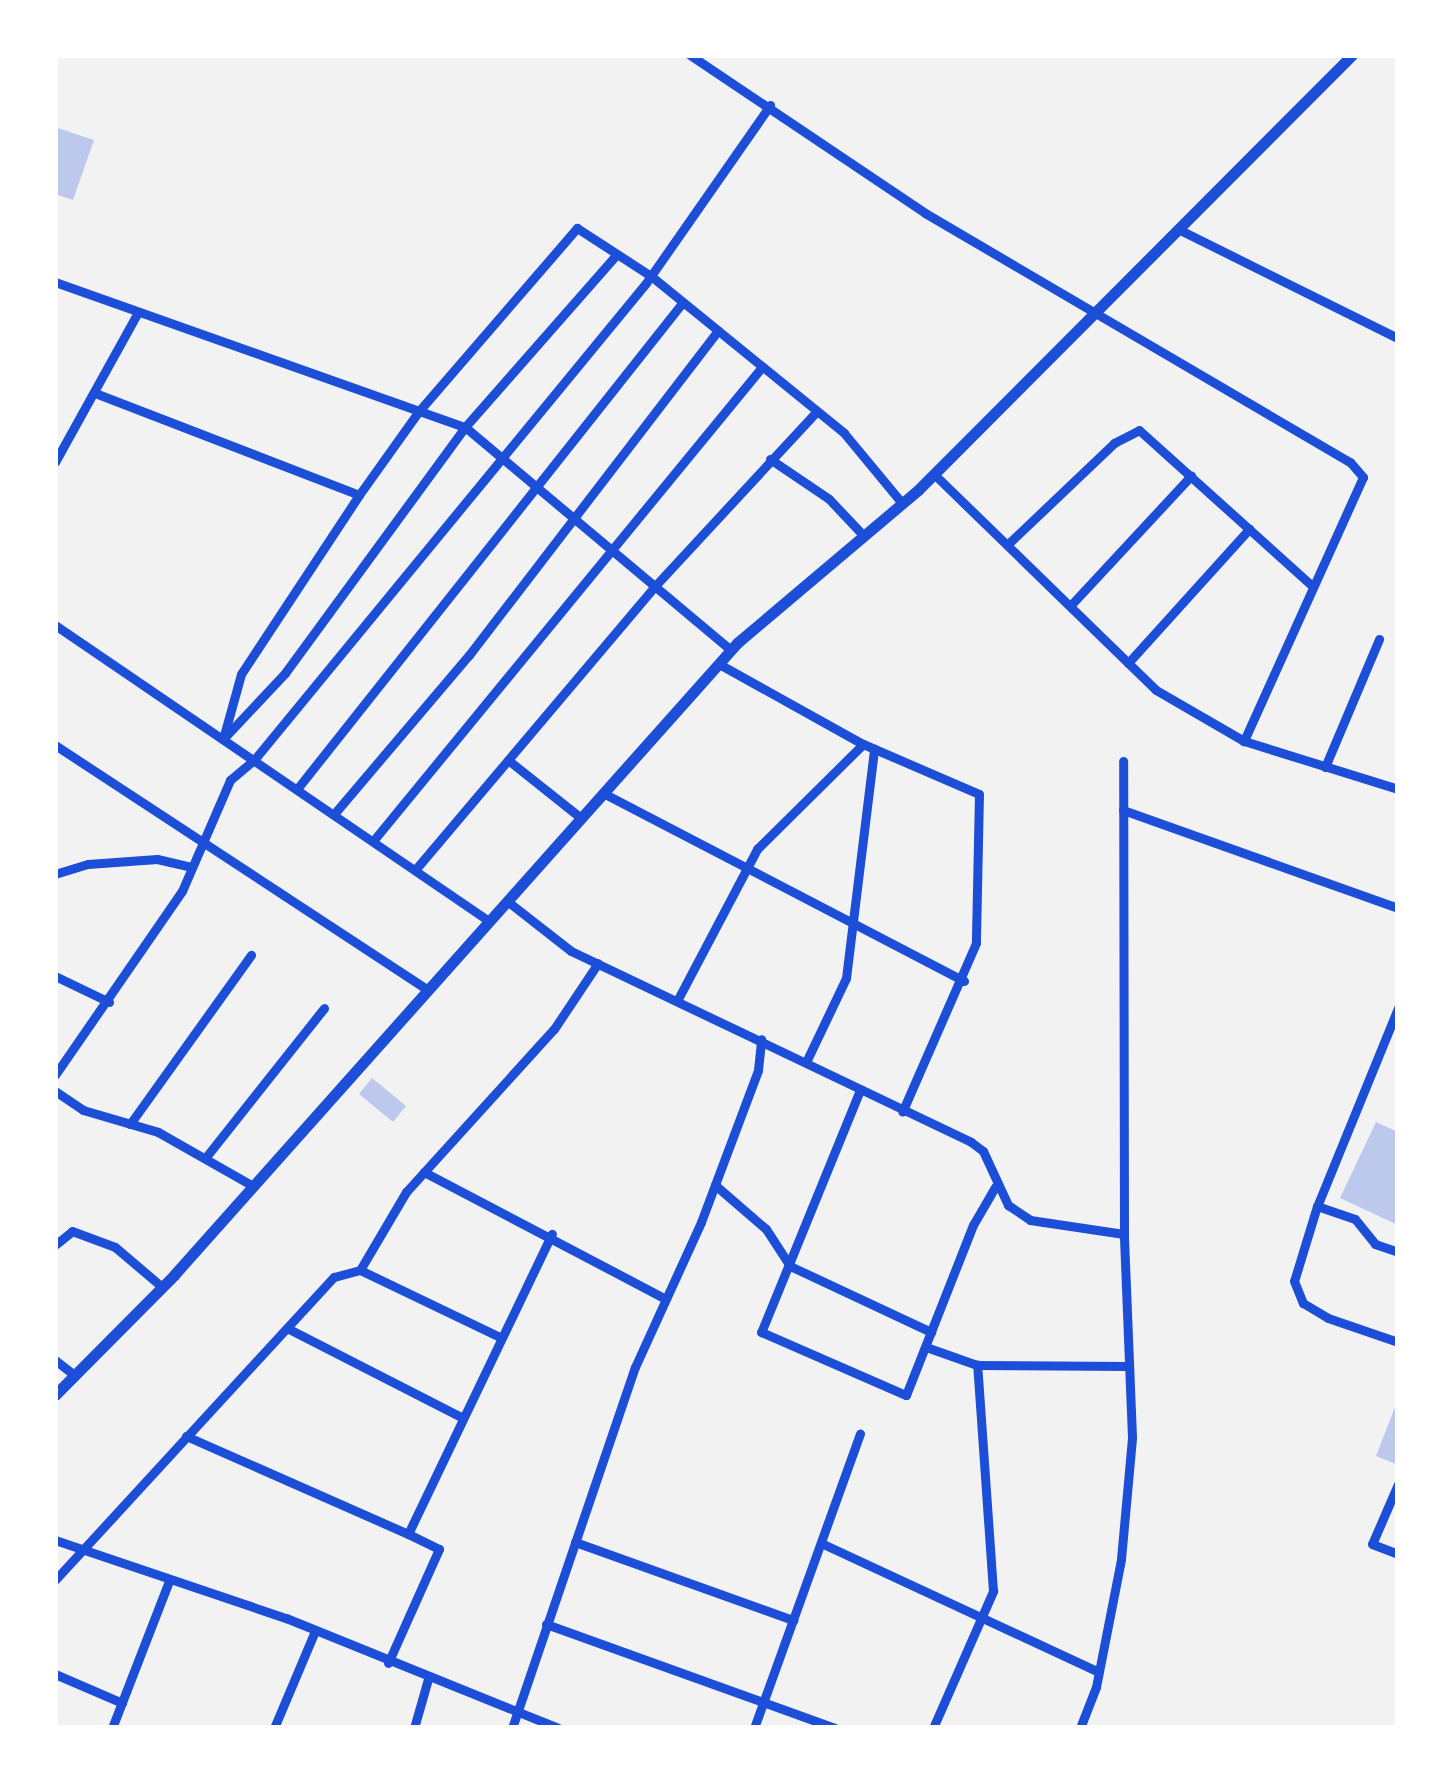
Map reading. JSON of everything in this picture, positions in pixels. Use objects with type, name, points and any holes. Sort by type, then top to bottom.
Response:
[{"type":"street","points":[[690,55],[770,105],[925,214],[1350,462],[1363,477],[1244,740]]},
{"type":"street","points":[[55,1395],[162,1287],[731,650],[934,474],[1352,55]]},
{"type":"street","points":[[55,1074],[109,1002],[191,866],[230,780],[254,760],[650,276],[770,105]]},
{"type":"street","points":[[223,739],[241,674],[359,495],[420,411],[576,228],[650,276],[817,411],[902,503]]},
{"type":"street","points":[[1178,229],[1398,338]]},
{"type":"street","points":[[223,739],[285,673],[465,428],[616,254]]},
{"type":"street","points":[[55,282],[465,428],[731,650]]},
{"type":"street","points":[[297,789],[683,302]]},
{"type":"street","points":[[55,462],[138,312]]},
{"type":"street","points":[[334,814],[576,520],[718,331]]},
{"type":"street","points":[[373,841],[762,367]]},
{"type":"street","points":[[96,393],[359,495]]},
{"type":"street","points":[[415,870],[655,586],[817,411]]},
{"type":"street","points":[[1007,545],[1114,444],[1140,430],[1311,586]]},
{"type":"street","points":[[770,460],[828,498],[864,536]]},
{"type":"street","points":[[934,474],[1128,662],[1191,714],[1244,740],[1398,789]]},
{"type":"street","points":[[1070,606],[1191,476]]},
{"type":"street","points":[[1128,662],[1249,529]]},
{"type":"street","points":[[55,625],[489,921]]},
{"type":"street","points":[[1325,767],[1380,639]]},
{"type":"street","points":[[719,664],[863,744],[979,794],[976,942],[964,981],[902,1112]]},
{"type":"street","points":[[678,999],[757,849],[863,744]]},
{"type":"street","points":[[55,746],[428,990]]},
{"type":"street","points":[[806,1062],[846,978],[874,749]]},
{"type":"street","points":[[508,760],[581,818]]},
{"type":"street","points":[[1080,1728],[1099,1672],[1130,1478],[1124,1234],[1123,761]]},
{"type":"street","points":[[603,793],[964,981]]},
{"type":"street","points":[[1123,810],[1398,908]]},
{"type":"street","points":[[55,874],[88,864],[140,860],[191,866]]},
{"type":"street","points":[[507,902],[572,951],[678,999],[982,1151],[995,1187],[1030,1220],[1124,1234]]},
{"type":"street","points":[[130,1124],[250,955]]},
{"type":"street","points":[[360,1270],[424,1172],[554,1029],[598,963]]},
{"type":"street","points":[[55,976],[109,1002]]},
{"type":"street","points":[[206,1156],[324,1008]]},
{"type":"street","points":[[1398,1008],[1317,1206],[1294,1281],[1303,1303],[1398,1342]]},
{"type":"street","points":[[512,1728],[574,1542],[758,1070],[760,1040]]},
{"type":"street","points":[[55,1090],[83,1110],[130,1124],[206,1156],[253,1186]]},
{"type":"street","points":[[860,1090],[761,1332],[906,1395],[995,1187]]},
{"type":"street","points":[[424,1172],[552,1234],[666,1299]]},
{"type":"street","points":[[715,1185],[766,1230],[790,1266],[931,1332]]},
{"type":"street","points":[[1317,1206],[1355,1219],[1375,1244],[1398,1252]]},
{"type":"street","points":[[55,1245],[72,1231],[115,1246],[162,1287]]},
{"type":"street","points":[[408,1534],[552,1234]]},
{"type":"street","points":[[55,1580],[334,1277],[360,1270],[500,1337]]},
{"type":"street","points":[[287,1328],[461,1417]]},
{"type":"street","points":[[926,1347],[977,1365],[1129,1366]]},
{"type":"street","points":[[55,1360],[73,1374]]},
{"type":"street","points":[[933,1728],[994,1591],[977,1365]]},
{"type":"street","points":[[754,1728],[860,1434]]},
{"type":"street","points":[[186,1436],[439,1549],[388,1664]]},
{"type":"street","points":[[1398,1484],[1372,1544],[1398,1554]]},
{"type":"street","points":[[55,1540],[315,1631],[388,1664],[558,1728]]},
{"type":"street","points":[[574,1542],[793,1620]]},
{"type":"street","points":[[822,1543],[1099,1672]]},
{"type":"street","points":[[112,1728],[169,1581]]},
{"type":"street","points":[[546,1624],[835,1728]]},
{"type":"street","points":[[274,1728],[315,1631]]},
{"type":"street","points":[[55,1674],[122,1702]]},
{"type":"street","points":[[414,1728],[428,1679]]},
{"type":"building","points":[[55,127],[94,140],[73,200],[55,194]]},
{"type":"building","points":[[372,1078],[406,1106],[393,1122],[359,1094]]},
{"type":"building","points":[[1376,1122],[1398,1132],[1398,1225],[1340,1198]]},
{"type":"building","points":[[1398,1402],[1398,1465],[1376,1456]]}]
